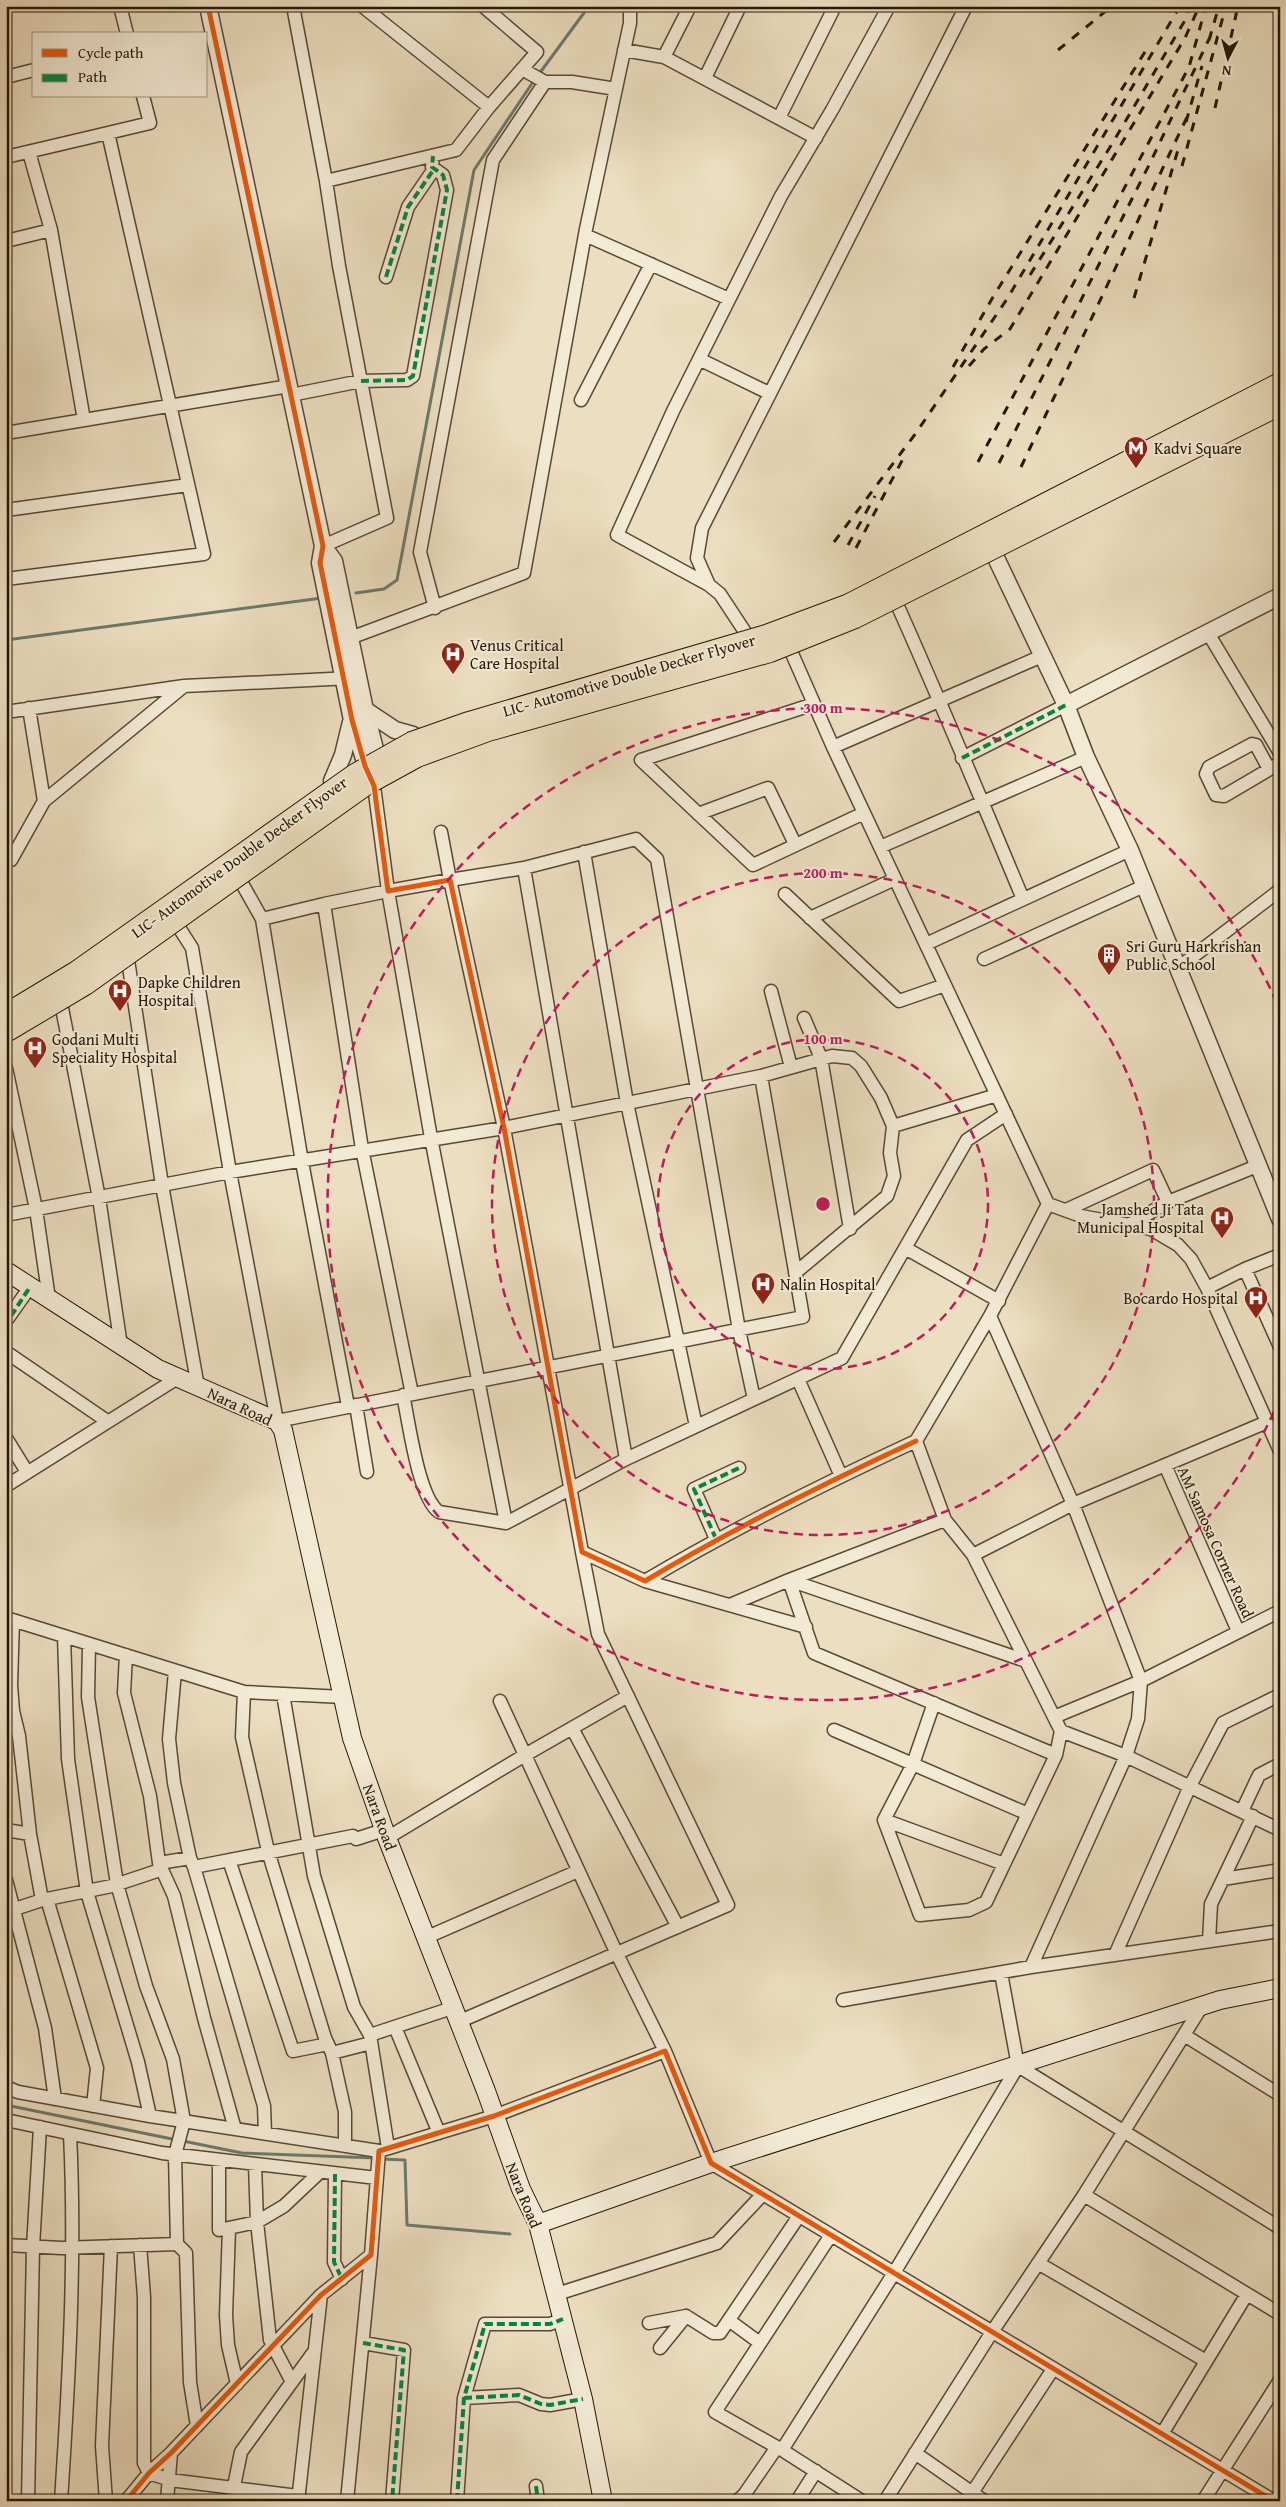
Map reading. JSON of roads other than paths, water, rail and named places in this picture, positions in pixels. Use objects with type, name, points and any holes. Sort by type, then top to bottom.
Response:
[{"type":"main road","points":[[6,1005],[53,978],[332,781],[370,757],[413,735],[747,635],[847,599],[1280,377]]},
{"type":"main road","name":"LIC- Automotive Double Decker Flyover","points":[[6,1014],[77,971],[355,774],[397,749],[469,722],[766,635],[849,604],[1280,383]]},
{"type":"main road","name":"LIC- Automotive Double Decker Flyover","points":[[6,1032],[85,985],[366,785],[416,757],[488,731],[770,652],[846,621],[1280,405]]},
{"type":"main road","points":[[6,1037],[128,960],[374,786],[390,777],[440,754],[505,732],[771,657],[855,622],[1280,411]]},
{"type":"main road","name":"Nara Road","points":[[6,1271],[121,1346],[176,1378],[277,1421],[282,1430],[352,1738],[386,1834],[521,2189],[538,2224],[584,2398],[603,2501]]},
{"type":"main road","points":[[538,2224],[711,2163],[1220,2000],[1280,1988]]},
{"type":"street","points":[[120,6],[126,32]]},
{"type":"street","points":[[208,6],[323,546],[320,563],[350,678],[365,710],[388,891],[431,1138],[506,1523]]},
{"type":"street","points":[[293,6],[387,518],[323,546]]},
{"type":"street","points":[[362,6],[489,107]]},
{"type":"street","points":[[326,182],[456,150],[489,107],[537,52],[483,6]]},
{"type":"street","points":[[350,638],[435,608],[524,573],[585,235],[630,23],[630,6]]},
{"type":"street","points":[[664,57],[690,6]]},
{"type":"street","points":[[705,78],[740,6]]},
{"type":"street","points":[[779,118],[835,6]]},
{"type":"street","points":[[747,635],[720,594],[709,585],[617,536],[699,359],[781,196],[816,138],[889,6]]},
{"type":"street","points":[[709,585],[697,558],[702,528],[768,393],[966,6]]},
{"type":"street","points":[[624,50],[664,57],[816,138]]},
{"type":"street","points":[[522,69],[545,82],[572,82],[616,89]]},
{"type":"street","points":[[6,77],[32,70]]},
{"type":"street","points":[[435,608],[420,552],[493,160],[545,82]]},
{"type":"street","points":[[6,157],[150,123],[143,98]]},
{"type":"street","points":[[6,579],[204,554],[108,133]]},
{"type":"street","points":[[29,152],[51,230],[84,420]]},
{"type":"street","points":[[386,276],[408,207],[434,169],[433,156]]},
{"type":"street","points":[[6,433],[170,406],[290,390],[361,381],[407,380],[413,376],[447,190],[443,175],[434,169]]},
{"type":"street","points":[[6,242],[51,230]]},
{"type":"street","points":[[585,235],[729,300]]},
{"type":"street","points":[[582,400],[651,264]]},
{"type":"street","points":[[699,359],[768,393]]},
{"type":"street","points":[[6,510],[188,484]]},
{"type":"street","points":[[981,529],[1066,705],[1086,757],[1130,850],[1280,1219]]},
{"type":"street","points":[[323,546],[334,561],[350,638],[352,720],[343,755],[332,781]]},
{"type":"street","points":[[962,758],[1280,596]]},
{"type":"street","points":[[896,602],[1023,898]]},
{"type":"street","points":[[1208,633],[1280,753]]},
{"type":"street","points":[[790,649],[864,813],[1048,1204],[1081,1216],[1151,1229],[1178,1245],[1191,1258],[1207,1288],[1280,1451]]},
{"type":"street","points":[[833,746],[940,702],[1042,656]]},
{"type":"street","points":[[6,712],[184,686],[350,678]]},
{"type":"street","points":[[11,860],[44,800],[184,686]]},
{"type":"street","points":[[814,704],[641,760],[753,865],[794,844],[864,813]]},
{"type":"street","points":[[29,708],[44,800]]},
{"type":"street","points":[[365,710],[396,730],[413,735]]},
{"type":"street","points":[[352,720],[370,757],[390,777]]},
{"type":"street","points":[[1252,744],[1256,745],[1274,766],[1224,796],[1216,795],[1206,774],[1209,768],[1247,745],[1252,744]]},
{"type":"street","points":[[880,847],[1086,757]]},
{"type":"street","points":[[698,814],[768,788],[794,844]]},
{"type":"street","points":[[229,1860],[293,2051],[330,2048],[370,2039],[395,2027],[455,2015],[617,1954],[728,1905],[598,1634],[504,1128],[441,832]]},
{"type":"street","points":[[262,919],[388,891],[524,868],[636,839],[657,859],[739,1330],[754,1399]]},
{"type":"street","points":[[926,944],[1130,850]]},
{"type":"street","points":[[584,852],[627,1103],[696,1426]]},
{"type":"street","points":[[524,868],[565,1114],[610,1354],[626,1459]]},
{"type":"street","points":[[810,918],[895,879]]},
{"type":"street","points":[[240,880],[262,919],[302,1162],[367,1472]]},
{"type":"street","points":[[984,959],[1144,886]]},
{"type":"street","points":[[1178,968],[1280,890]]},
{"type":"street","points":[[785,894],[899,1001],[945,985]]},
{"type":"street","points":[[162,902],[192,948],[230,1172],[277,1421],[803,1317],[761,1076]]},
{"type":"street","points":[[324,904],[362,1149],[408,1394],[420,1479],[433,1508],[439,1512],[506,1523],[570,1487],[626,1459],[842,1358],[967,1140],[1006,1114]]},
{"type":"street","points":[[128,960],[162,1185],[198,1386]]},
{"type":"street","points":[[771,991],[791,1067]]},
{"type":"street","points":[[61,1003],[99,1198],[121,1346]]},
{"type":"street","points":[[804,1018],[821,1058],[850,1229]]},
{"type":"street","points":[[6,1215],[230,1172],[302,1162],[362,1149],[504,1128],[565,1114],[761,1076],[821,1058],[832,1056],[852,1058],[861,1066],[881,1098],[893,1126],[890,1153],[894,1176],[887,1196],[850,1229],[795,1273]]},
{"type":"street","points":[[6,1068],[36,1210],[49,1300]]},
{"type":"street","points":[[893,1126],[997,1095]]},
{"type":"street","points":[[1129,1225],[1168,1202],[1257,1166]]},
{"type":"street","points":[[1066,1210],[1153,1170],[1168,1202]]},
{"type":"street","points":[[644,1581],[716,1539],[841,1476],[916,1441],[999,1301],[1048,1204]]},
{"type":"street","points":[[905,1248],[999,1301]]},
{"type":"street","points":[[1207,1288],[1245,1269],[1280,1255]]},
{"type":"street","points":[[1245,1269],[1280,1347]]},
{"type":"street","points":[[6,1321],[30,1287]]},
{"type":"street","points":[[990,1316],[1073,1504],[1141,1681],[1138,1719],[1126,1756],[1031,1968]]},
{"type":"street","points":[[6,1352],[107,1421]]},
{"type":"street","points":[[6,1486],[176,1378]]},
{"type":"street","points":[[798,1379],[841,1476]]},
{"type":"street","points":[[973,1555],[1073,1504],[1267,1422]]},
{"type":"street","points":[[6,1438],[27,1472]]},
{"type":"street","points":[[916,1441],[945,1520],[973,1555],[1061,1731],[1056,1755],[986,1902],[969,1910],[920,1915],[884,1820],[913,1764],[934,1703]]},
{"type":"street","name":"AM Samosa Corner Road","points":[[1165,1465],[1238,1631]]},
{"type":"street","points":[[716,1539],[694,1489],[739,1468]]},
{"type":"street","points":[[730,1605],[789,1580],[945,1520]]},
{"type":"street","points":[[582,1552],[644,1581],[806,1627]]},
{"type":"street","points":[[789,1580],[814,1653],[1056,1755]]},
{"type":"street","points":[[789,1580],[1026,1661]]},
{"type":"street","points":[[1054,1718],[1141,1681],[1280,1611]]},
{"type":"street","points":[[93,2106],[97,2068],[44,1900],[30,1834],[19,1736],[13,1711],[10,1619],[244,1692],[342,1697]]},
{"type":"street","points":[[64,1636],[68,1758],[87,1892],[138,2062],[150,2116]]},
{"type":"street","points":[[90,1644],[88,1697],[117,1884],[146,1986],[173,2059],[184,2121],[175,2155],[177,2244],[186,2254],[190,2382],[197,2426]]},
{"type":"street","points":[[10,1911],[44,1900],[117,1884],[160,1870],[150,1796],[124,1693],[126,1655]]},
{"type":"street","points":[[175,1670],[169,1739],[174,1783],[192,1862],[264,2106],[265,2134]]},
{"type":"street","points":[[244,1692],[242,1737],[268,1851],[303,1972],[330,2048],[345,2112],[346,2146]]},
{"type":"street","points":[[283,1694],[307,1844],[314,1876],[354,2007],[370,2039],[382,2151],[378,2175],[347,2501]]},
{"type":"street","points":[[1115,1955],[1190,1786],[1223,1723],[1280,1695]]},
{"type":"street","points":[[159,1863],[229,1860],[353,1836],[356,1839],[386,1834],[628,1696]]},
{"type":"street","points":[[500,1701],[617,1954],[665,2051],[711,2163],[1274,2501]]},
{"type":"street","points":[[572,1728],[678,1927]]},
{"type":"street","points":[[834,1730],[1028,1814]]},
{"type":"street","points":[[1061,1731],[1126,1756],[1280,1830]]},
{"type":"street","points":[[1209,1941],[1212,1904],[1223,1879],[1259,1775],[1280,1764]]},
{"type":"street","points":[[884,1820],[1004,1864]]},
{"type":"street","points":[[6,1830],[30,1834]]},
{"type":"street","points":[[159,1863],[174,1896],[204,2018],[235,2129]]},
{"type":"street","points":[[1223,1879],[1280,1870]]},
{"type":"street","points":[[425,1938],[578,1871]]},
{"type":"street","points":[[6,1880],[10,1911],[45,2028],[55,2099]]},
{"type":"street","points":[[842,2000],[1031,1968],[1280,1931]]},
{"type":"street","points":[[737,2501],[779,2448],[894,2273],[1018,2066],[1001,1973]]},
{"type":"street","points":[[885,2501],[992,2332],[1084,2195],[1202,2006]]},
{"type":"street","points":[[395,2027],[439,2133]]},
{"type":"street","points":[[1184,2035],[1280,2095]]},
{"type":"street","points":[[6,2087],[18,2092],[150,2116],[382,2151],[494,2116],[665,2051]]},
{"type":"street","points":[[1018,2066],[1280,2228]]},
{"type":"street","points":[[6,2120],[175,2155],[335,2174],[378,2175]]},
{"type":"street","points":[[28,2501],[33,2247],[40,2127]]},
{"type":"street","points":[[61,2501],[72,2248],[70,2134]]},
{"type":"street","points":[[220,2160],[219,2230],[257,2222],[284,2206],[320,2172]]},
{"type":"street","points":[[255,2164],[257,2222],[263,2295],[272,2347],[292,2382]]},
{"type":"street","points":[[335,2174],[334,2262],[342,2279]]},
{"type":"street","points":[[557,2294],[717,2243],[763,2194]]},
{"type":"street","points":[[1084,2195],[1280,2314]]},
{"type":"street","points":[[649,2323],[686,2316],[718,2334],[730,2321],[799,2216]]},
{"type":"street","points":[[228,2228],[226,2315],[228,2345],[237,2384]]},
{"type":"street","points":[[831,2234],[715,2412],[779,2448],[862,2501]]},
{"type":"street","points":[[6,2246],[72,2248],[177,2244]]},
{"type":"street","points":[[140,2245],[144,2297],[144,2463],[149,2473],[170,2480],[232,2487],[298,2498],[322,2295]]},
{"type":"street","points":[[106,2501],[102,2446],[111,2246]]},
{"type":"street","points":[[126,2501],[149,2473],[171,2453],[322,2295],[371,2254]]},
{"type":"street","points":[[1038,2263],[1206,2361]]},
{"type":"street","points":[[1162,2434],[1247,2294]]},
{"type":"street","points":[[660,2348],[686,2316]]},
{"type":"street","points":[[457,2501],[464,2398],[485,2324],[550,2324],[564,2319]]},
{"type":"street","points":[[730,2321],[760,2343]]},
{"type":"street","points":[[363,2344],[404,2350],[392,2501]]},
{"type":"street","points":[[231,2501],[232,2487],[241,2452],[315,2351]]},
{"type":"street","points":[[972,2493],[1053,2369]]},
{"type":"street","points":[[1203,2501],[1280,2380]]},
{"type":"street","points":[[464,2398],[519,2395],[541,2404],[550,2405],[584,2398]]},
{"type":"street","points":[[167,2501],[171,2453]]},
{"type":"street","points":[[915,2453],[984,2501]]},
{"type":"street","points":[[797,2501],[816,2471]]},
{"type":"street","points":[[536,2486],[538,2501]]},
{"type":"waterway","points":[[539,74],[589,6]]},
{"type":"waterway","points":[[356,593],[384,589],[397,580],[474,170],[535,79]]},
{"type":"waterway","points":[[6,640],[322,598]]},
{"type":"waterway","points":[[6,2105],[177,2140]]},
{"type":"waterway","points":[[183,2141],[242,2153],[376,2158]]},
{"type":"waterway","points":[[382,2159],[405,2160],[407,2225],[510,2234]]},
{"type":"railway","points":[[1058,50],[1112,6]]},
{"type":"railway","points":[[834,542],[916,433],[1007,299],[1180,6]]},
{"type":"railway","points":[[1030,275],[1112,144],[1184,22],[1190,6]]},
{"type":"railway","points":[[978,462],[1189,67],[1206,6]]},
{"type":"railway","points":[[1209,40],[1219,6]]},
{"type":"railway","points":[[1182,166],[1226,6]]},
{"type":"railway","points":[[1215,108],[1238,6]]},
{"type":"railway","points":[[969,366],[984,349],[1010,329],[1185,38],[1198,9]]},
{"type":"railway","points":[[999,463],[1151,161],[1211,35]]},
{"type":"railway","points":[[953,367],[993,297],[1148,47]]},
{"type":"railway","points":[[1186,122],[1202,66]]},
{"type":"railway","points":[[1021,467],[1188,115]]},
{"type":"railway","points":[[1134,298],[1180,143]]},
{"type":"railway","points":[[6,1029],[133,949],[337,799],[385,769],[441,741],[514,718],[766,648],[847,617],[1280,399]]},
{"type":"railway","points":[[856,548],[905,455]]},
{"type":"railway","points":[[848,545],[875,496]]},
{"type":"place","name":"Kadvi Square","points":[[1136,469]]},
{"type":"place","name":"Venus Critical Care Hospital","points":[[453,675]]},
{"type":"place","name":"Sri Guru Harkrishan Public School","points":[[1109,976]]},
{"type":"place","name":"Dapke Children Hospital","points":[[120,1012]]},
{"type":"place","name":"Godani Multi Speciality Hospital","points":[[35,1069]]},
{"type":"place","name":"Jamshed Ji Tata Municipal Hospital","points":[[1222,1239]]},
{"type":"place","name":"Nalin Hospital","points":[[763,1305]]},
{"type":"place","name":"Bocardo Hospital","points":[[1256,1319]]}]
